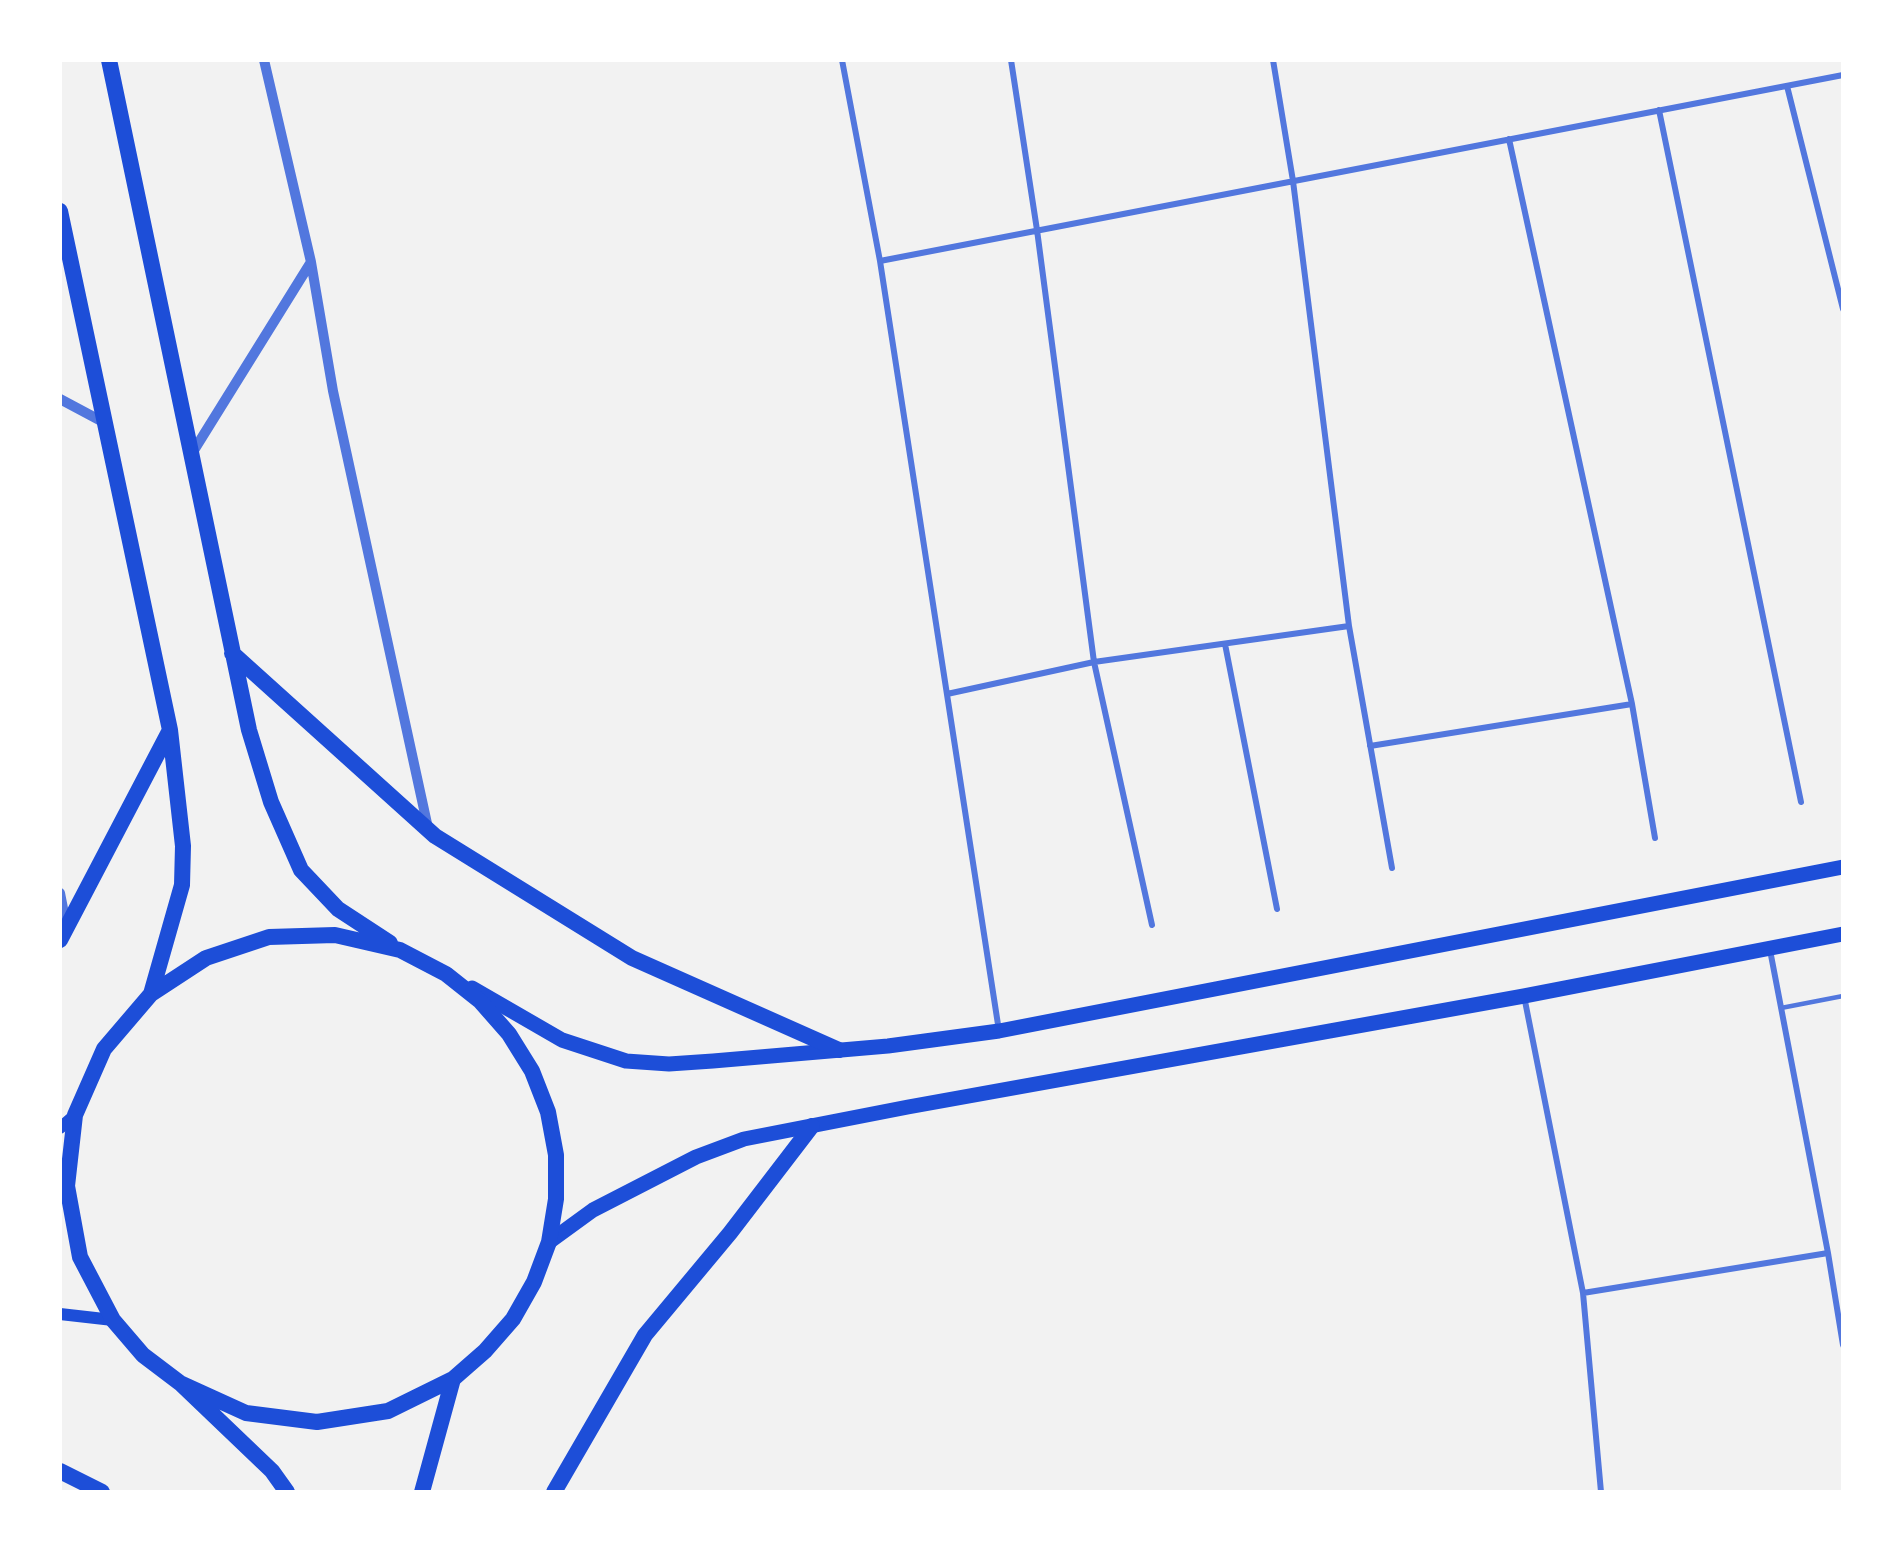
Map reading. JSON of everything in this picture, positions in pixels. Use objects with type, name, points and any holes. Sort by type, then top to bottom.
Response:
[{"type":"highway","points":[[109,60],[232,653],[249,730],[271,802],[301,870],[338,909],[400,950],[446,974],[480,1001],[509,1034],[532,1071],[548,1112],[556,1155],[556,1199],[549,1242],[534,1282],[513,1319],[485,1351],[453,1378],[388,1411],[317,1422],[246,1413],[180,1383]]},
{"type":"highway","points":[[60,211],[170,730],[183,846],[182,885],[151,994]]},
{"type":"highway","points":[[232,653],[429,831],[632,958],[839,1050]]},
{"type":"highway","points":[[63,934],[170,730]]},
{"type":"highway","points":[[287,1492],[272,1471],[180,1383],[143,1355],[113,1320],[80,1257],[67,1186],[75,1115],[104,1049],[151,994],[206,958],[269,937],[336,935],[400,950]]},
{"type":"highway","points":[[554,1492],[645,1335],[730,1233],[812,1126]]},
{"type":"highway","points":[[422,1492],[453,1378]]},
{"type":"highway","points":[[60,1471],[102,1492]]},
{"type":"main road","points":[[446,974],[562,1040],[626,1061],[669,1064],[888,1046],[999,1031],[1843,867]]},
{"type":"main road","points":[[549,1242],[593,1210],[696,1157],[744,1139],[1524,996],[1843,934]]},
{"type":"main road","points":[[60,1128],[75,1115]]},
{"type":"main road","points":[[60,1314],[113,1320]]},
{"type":"street","points":[[264,60],[311,261],[333,391],[429,831]]},
{"type":"street","points":[[842,60],[880,261],[999,1031]]},
{"type":"street","points":[[1011,60],[1037,230],[1094,662],[1152,924]]},
{"type":"street","points":[[1273,60],[1293,181],[1349,626],[1392,868]]},
{"type":"street","points":[[880,261],[1843,75]]},
{"type":"street","points":[[1786,86],[1843,309]]},
{"type":"street","points":[[1659,110],[1801,802]]},
{"type":"street","points":[[1509,139],[1632,704],[1655,838]]},
{"type":"street","points":[[191,456],[311,261]]},
{"type":"street","points":[[60,399],[105,423]]},
{"type":"street","points":[[947,694],[1094,662],[1349,626]]},
{"type":"street","points":[[1225,644],[1277,909]]},
{"type":"street","points":[[1370,746],[1632,704]]},
{"type":"street","points":[[60,893],[63,934]]},
{"type":"street","points":[[1769,947],[1828,1253],[1843,1345]]},
{"type":"street","points":[[1524,996],[1583,1293],[1601,1492]]},
{"type":"street","points":[[1583,1293],[1828,1253]]},
{"type":"lane","points":[[1781,1008],[1843,996]]}]
